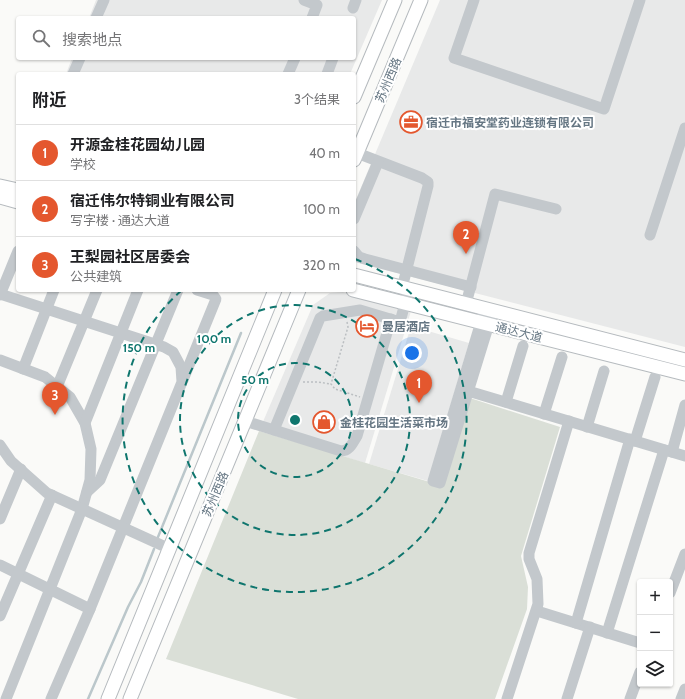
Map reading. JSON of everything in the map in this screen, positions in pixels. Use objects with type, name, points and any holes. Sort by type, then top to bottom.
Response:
[{"type":"main road","name":"苏州西路","points":[[356,92],[395,0]]},
{"type":"main road","name":"苏州西路","points":[[356,154],[421,0]]},
{"type":"main road","points":[[0,186],[16,190]]},
{"type":"main road","points":[[0,197],[16,201]]},
{"type":"main road","name":"通达大道","points":[[356,276],[685,360]]},
{"type":"main road","name":"通达大道","points":[[356,291],[685,374]]},
{"type":"main road","name":"苏州西路","points":[[108,699],[273,292]]},
{"type":"main road","name":"苏州西路","points":[[130,699],[299,292]]},
{"type":"street","points":[[97,16],[104,0]]},
{"type":"street","points":[[304,0],[317,6],[313,16]]},
{"type":"street","points":[[474,0],[454,58],[604,109],[640,0]]},
{"type":"street","points":[[74,72],[79,60]]},
{"type":"street","points":[[289,72],[294,60]]},
{"type":"street","points":[[328,72],[332,60]]},
{"type":"street","points":[[650,235],[685,128]]},
{"type":"street","points":[[274,430],[320,318],[323,316],[360,310],[400,322],[405,303],[406,271],[428,182],[422,178],[378,162],[356,156]]},
{"type":"street","points":[[356,214],[378,162]]},
{"type":"street","points":[[466,304],[495,194],[556,209]]},
{"type":"street","points":[[356,253],[359,257],[406,271],[471,286]]},
{"type":"street","points":[[16,257],[1,291],[47,309],[156,344],[173,352],[181,367],[182,382]]},
{"type":"street","points":[[23,369],[53,292]]},
{"type":"street","points":[[57,387],[96,292]]},
{"type":"street","points":[[85,423],[137,292]]},
{"type":"street","points":[[86,493],[100,480],[177,292]]},
{"type":"street","points":[[52,699],[216,299],[213,295],[203,292]]},
{"type":"street","points":[[455,420],[465,394],[489,310]]},
{"type":"street","points":[[245,421],[344,451],[351,446],[357,436],[391,319]]},
{"type":"street","points":[[506,402],[523,346]]},
{"type":"street","points":[[544,414],[562,357]]},
{"type":"street","points":[[0,360],[45,377],[70,398],[85,423],[92,449],[90,480],[82,509],[6,699]]},
{"type":"street","points":[[587,427],[604,371]]},
{"type":"street","points":[[576,623],[632,440],[655,377]]},
{"type":"street","points":[[465,394],[506,402],[685,456]]},
{"type":"street","points":[[607,633],[685,405]]},
{"type":"street","points":[[507,699],[537,612],[537,579],[529,559],[529,553],[569,421]]},
{"type":"street","points":[[0,445],[11,461],[47,493],[170,549]]},
{"type":"street","points":[[0,519],[21,470]]},
{"type":"street","points":[[0,616],[52,496]]},
{"type":"street","points":[[673,585],[685,554]]},
{"type":"street","points":[[0,565],[90,609]]},
{"type":"street","points":[[537,612],[637,642]]},
{"type":"street","points":[[567,699],[590,627]]},
{"type":"street","points":[[630,699],[637,680]]},
{"type":"street","points":[[681,699],[685,689]]},
{"type":"path","points":[[331,384],[348,327],[345,312]]},
{"type":"path","points":[[293,382],[317,382],[331,384],[335,389],[368,399]]},
{"type":"shaded area","points":[[96,0],[382,0],[351,72],[67,72],[71,60],[356,60],[356,16],[90,16]]},
{"type":"shaded area","points":[[440,0],[685,0],[685,347],[356,263],[356,199]]},
{"type":"shaded area","points":[[343,292],[411,311],[365,463],[259,431],[313,305],[330,293]]},
{"type":"shaded area","points":[[411,326],[469,343],[428,481],[369,464]]},
{"type":"shaded area","points":[[470,398],[560,427],[521,556],[528,587],[527,609],[495,699],[298,699],[166,659],[259,431],[443,486]]},
{"type":"waterway","points":[[158,537],[241,333]]},
{"type":"waterway","points":[[88,699],[128,607],[141,582],[154,549]]},
{"type":"place","name":"宿迁市福安堂药业连锁有限公司","points":[[411,122]]},
{"type":"place","name":"宿迁伟尔特铜业有限公司","points":[[466,254]]},
{"type":"place","name":"曼居酒店","points":[[367,326]]},
{"type":"place","name":"开源金桂花园幼儿园","points":[[419,403]]},
{"type":"place","name":"王梨园社区居委会","points":[[55,415]]},
{"type":"place","name":"金桂花园生活菜市场","points":[[324,422]]}]
